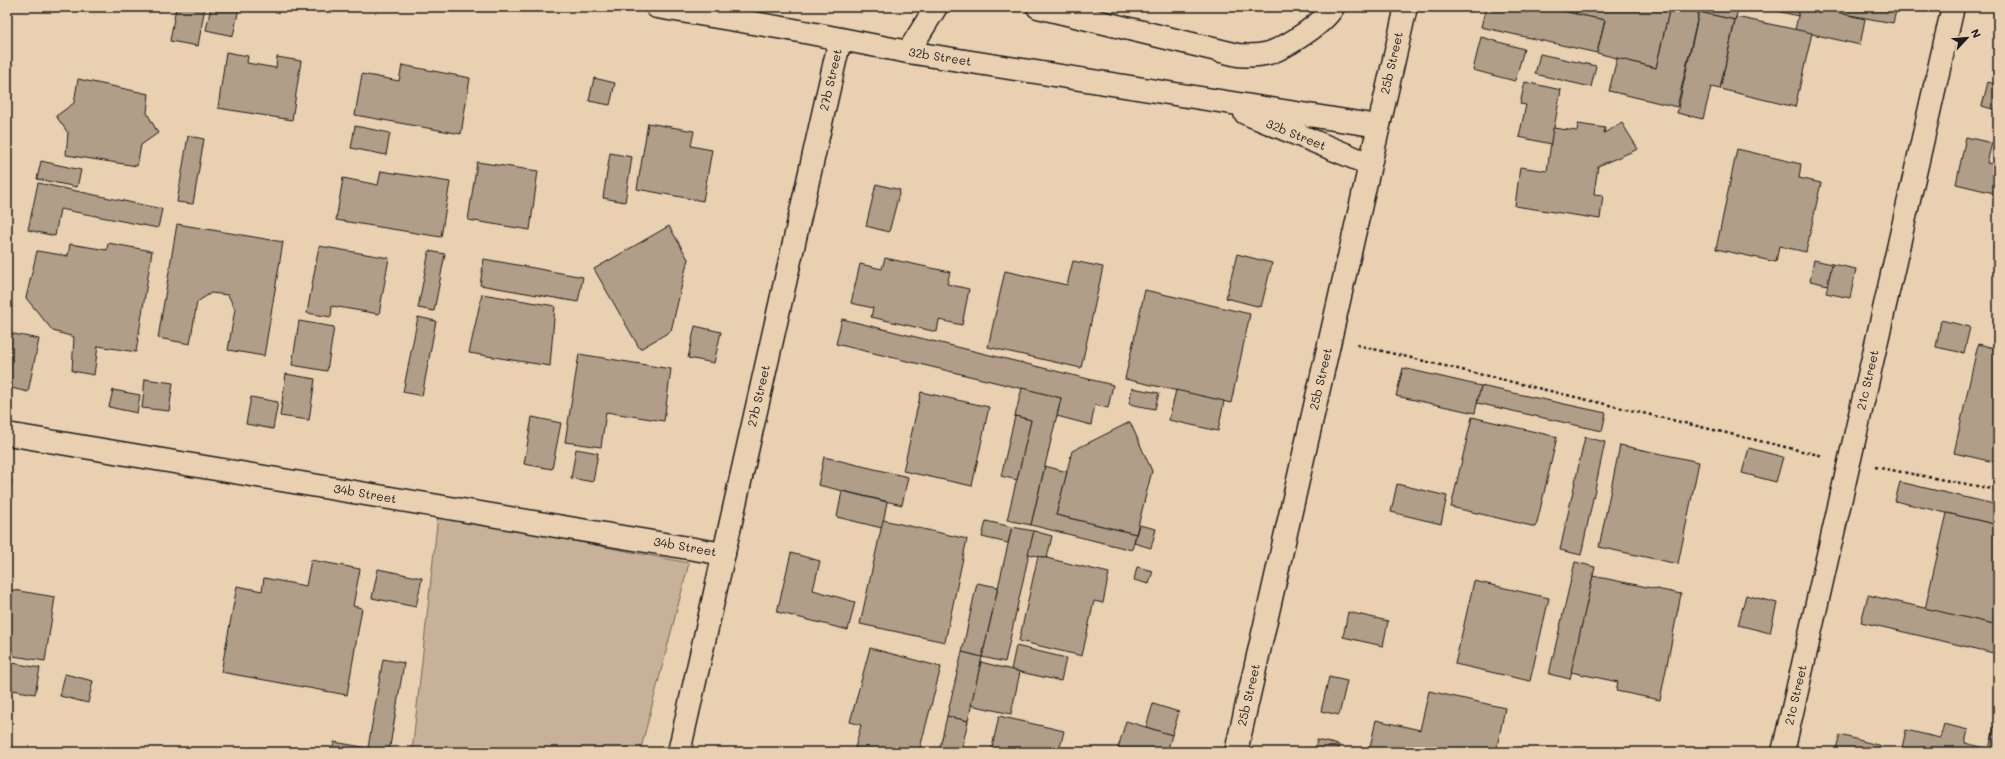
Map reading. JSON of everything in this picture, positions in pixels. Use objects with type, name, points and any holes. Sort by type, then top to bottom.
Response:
[{"type":"street","name":"32b Street","points":[[657,7],[781,27],[908,52],[1224,103],[1378,126]]},
{"type":"street","points":[[908,52],[936,7]]},
{"type":"street","points":[[1043,8],[1238,55],[1249,56],[1278,49],[1321,22],[1333,7]]},
{"type":"street","name":"25b Street","points":[[1236,752],[1406,7]]},
{"type":"street","name":"21c Street","points":[[1783,752],[1953,7]]},
{"type":"street","name":"27b Street","points":[[679,752],[840,39]]},
{"type":"street","name":"32b Street","points":[[1224,103],[1369,164]]},
{"type":"street","name":"34b Street","points":[[7,434],[724,554]]},
{"type":"path","points":[[1330,339],[1850,462],[1998,490]]},
{"type":"shaded area","points":[[438,515],[689,563],[640,752],[412,752]]},
{"type":"building","points":[[176,7],[205,7],[198,46],[170,41]]},
{"type":"building","points":[[211,7],[239,8],[233,36],[206,30]]},
{"type":"building","points":[[1486,7],[1546,7],[1605,20],[1597,53],[1481,27]]},
{"type":"building","points":[[1546,7],[1578,7],[1576,14]]},
{"type":"building","points":[[1578,7],[1670,7],[1656,68],[1597,53],[1605,20],[1576,14]]},
{"type":"building","points":[[1670,7],[1700,7],[1677,107],[1609,91],[1617,58],[1656,68]]},
{"type":"building","points":[[1700,7],[1739,7],[1735,20],[1699,12]]},
{"type":"building","points":[[1761,7],[1800,7],[1798,16]]},
{"type":"building","points":[[1800,7],[1815,7],[1865,19],[1860,45],[1795,30]]},
{"type":"building","points":[[1847,7],[1897,7],[1893,23],[1844,14]]},
{"type":"building","points":[[1699,12],[1735,20],[1720,89],[1711,87],[1703,119],[1677,113]]},
{"type":"building","points":[[1736,17],[1812,33],[1795,107],[1720,89]]},
{"type":"building","points":[[1481,37],[1524,49],[1515,81],[1473,70]]},
{"type":"building","points":[[226,52],[248,56],[247,63],[276,68],[277,57],[301,61],[292,120],[218,108]]},
{"type":"building","points":[[1540,54],[1596,66],[1591,87],[1535,74]]},
{"type":"building","points":[[402,65],[470,78],[461,134],[355,115],[362,74],[399,81]]},
{"type":"building","points":[[594,78],[615,83],[610,105],[589,101]]},
{"type":"building","points":[[78,79],[149,94],[147,113],[158,133],[141,145],[137,166],[66,155],[68,133],[56,116],[74,103]]},
{"type":"building","points":[[1525,82],[1561,90],[1551,144],[1519,137],[1526,105],[1520,104]]},
{"type":"building","points":[[1988,82],[1998,85],[1996,110],[1982,106]]},
{"type":"building","points":[[648,123],[694,131],[691,146],[712,150],[703,201],[637,189]]},
{"type":"building","points":[[1622,123],[1638,149],[1598,166],[1594,194],[1603,195],[1600,219],[1515,206],[1520,167],[1547,171],[1553,128],[1577,131],[1578,124],[1605,128],[1604,133]]},
{"type":"building","points":[[355,126],[390,133],[386,155],[351,148]]},
{"type":"building","points":[[188,136],[204,139],[193,204],[177,202]]},
{"type":"building","points":[[1966,137],[1992,143],[1987,163],[1998,165],[1998,194],[1956,184]]},
{"type":"building","points":[[1737,149],[1801,164],[1799,178],[1821,183],[1806,252],[1779,246],[1776,262],[1716,249]]},
{"type":"building","points":[[610,153],[632,157],[625,202],[603,198]]},
{"type":"building","points":[[7,160],[10,161],[7,177]]},
{"type":"building","points":[[41,161],[81,170],[77,187],[37,179]]},
{"type":"building","points":[[477,162],[538,171],[530,230],[468,220]]},
{"type":"building","points":[[381,171],[450,182],[441,237],[336,220],[343,178],[378,185]]},
{"type":"building","points":[[38,183],[162,209],[158,228],[60,209],[55,236],[28,230]]},
{"type":"building","points":[[876,184],[900,190],[889,232],[866,226]]},
{"type":"building","points":[[177,224],[283,242],[264,356],[228,350],[235,309],[228,295],[211,293],[197,302],[190,344],[158,338]]},
{"type":"building","points":[[669,226],[688,259],[671,331],[640,349],[594,269]]},
{"type":"building","points":[[108,243],[152,251],[136,352],[98,346],[94,375],[72,371],[74,337],[53,331],[26,298],[37,251],[68,256],[70,244],[107,250]]},
{"type":"building","points":[[319,246],[389,258],[379,314],[332,306],[331,317],[307,313]]},
{"type":"building","points":[[429,251],[445,254],[434,311],[418,308]]},
{"type":"building","points":[[1237,254],[1272,263],[1261,307],[1226,298]]},
{"type":"building","points":[[885,258],[950,272],[947,284],[969,289],[962,325],[939,320],[937,332],[871,317],[873,308],[851,303],[860,264],[882,269]]},
{"type":"building","points":[[484,259],[583,277],[578,302],[480,285]]},
{"type":"building","points":[[1814,260],[1832,264],[1828,285],[1810,281]]},
{"type":"building","points":[[1073,261],[1103,267],[1081,368],[988,347],[1005,271],[1067,285]]},
{"type":"building","points":[[1832,264],[1856,269],[1850,298],[1826,293]]},
{"type":"building","points":[[1145,290],[1250,314],[1231,403],[1125,379]]},
{"type":"building","points":[[482,294],[555,306],[550,366],[469,353]]},
{"type":"building","points":[[418,317],[436,321],[422,396],[403,392]]},
{"type":"building","points":[[842,319],[1113,385],[1108,408],[1095,405],[1091,425],[1057,416],[1061,398],[836,344]]},
{"type":"building","points":[[1941,320],[1970,327],[1964,353],[1936,347]]},
{"type":"building","points":[[299,321],[334,327],[327,371],[292,365]]},
{"type":"building","points":[[695,326],[721,332],[714,363],[688,358]]},
{"type":"building","points":[[9,333],[39,339],[28,392],[7,387],[7,344]]},
{"type":"building","points":[[1978,344],[1998,349],[1998,463],[1954,453]]},
{"type":"building","points":[[579,354],[671,369],[664,421],[606,412],[601,447],[565,442]]},
{"type":"building","points":[[1403,368],[1481,386],[1475,413],[1396,396]]},
{"type":"building","points":[[286,374],[315,379],[309,420],[280,416]]},
{"type":"building","points":[[145,379],[173,383],[169,411],[142,408]]},
{"type":"building","points":[[1481,386],[1606,413],[1602,431],[1477,403]]},
{"type":"building","points":[[1022,388],[1061,398],[1031,525],[1007,520],[1031,420],[1015,416]]},
{"type":"building","points":[[1132,388],[1159,393],[1155,409],[1129,404]]},
{"type":"building","points":[[113,390],[140,395],[137,413],[109,407]]},
{"type":"building","points":[[1176,390],[1224,401],[1218,431],[1169,420]]},
{"type":"building","points":[[921,392],[989,407],[972,486],[903,471]]},
{"type":"building","points":[[251,397],[278,402],[273,429],[246,424]]},
{"type":"building","points":[[1015,416],[1031,420],[1017,480],[1001,476]]},
{"type":"building","points":[[532,417],[561,423],[552,469],[524,464]]},
{"type":"building","points":[[1472,417],[1557,437],[1536,527],[1451,507]]},
{"type":"building","points":[[1130,422],[1152,471],[1136,534],[1056,515],[1072,451]]},
{"type":"building","points":[[1585,437],[1605,442],[1581,555],[1560,550]]},
{"type":"building","points":[[1620,445],[1699,462],[1678,564],[1599,547]]},
{"type":"building","points":[[1749,448],[1783,457],[1776,482],[1742,473]]},
{"type":"building","points":[[576,449],[598,453],[593,482],[571,478]]},
{"type":"building","points":[[824,457],[908,477],[902,505],[818,485]]},
{"type":"building","points":[[1045,466],[1067,472],[1056,515],[1136,534],[1132,550],[1031,525]]},
{"type":"building","points":[[7,480],[12,480],[7,508]]},
{"type":"building","points":[[1900,482],[1998,505],[1998,525],[1895,501]]},
{"type":"building","points":[[1397,484],[1447,496],[1441,524],[1391,512]]},
{"type":"building","points":[[842,491],[887,502],[882,528],[837,517]]},
{"type":"building","points":[[1947,513],[1998,525],[1998,625],[1925,609]]},
{"type":"building","points":[[883,520],[967,539],[945,642],[860,624]]},
{"type":"building","points":[[986,521],[1012,527],[1008,543],[982,537]]},
{"type":"building","points":[[1139,525],[1156,529],[1151,548],[1134,543]]},
{"type":"building","points":[[1012,527],[1034,531],[1005,662],[982,657]]},
{"type":"building","points":[[1034,531],[1052,536],[1047,558],[1028,554]]},
{"type":"building","points":[[791,553],[820,561],[813,590],[855,602],[848,630],[777,612]]},
{"type":"building","points":[[1038,556],[1109,573],[1103,603],[1094,601],[1082,656],[1019,641]]},
{"type":"building","points":[[311,560],[360,569],[353,606],[362,608],[347,695],[221,672],[237,586],[262,591],[264,578],[306,586]]},
{"type":"building","points":[[1575,562],[1595,567],[1570,679],[1549,674]]},
{"type":"building","points":[[1137,567],[1153,571],[1149,584],[1134,580]]},
{"type":"building","points":[[378,569],[422,578],[416,607],[372,598]]},
{"type":"building","points":[[1593,576],[1681,594],[1660,700],[1616,691],[1618,682],[1571,672]]},
{"type":"building","points":[[1474,581],[1549,598],[1530,681],[1455,664]]},
{"type":"building","points":[[977,583],[998,587],[982,657],[962,652]]},
{"type":"building","points":[[7,589],[55,597],[45,661],[7,655]]},
{"type":"building","points":[[1746,595],[1777,603],[1770,633],[1738,625]]},
{"type":"building","points":[[1868,595],[1998,625],[1998,654],[1861,622]]},
{"type":"building","points":[[1348,612],[1388,621],[1383,646],[1343,637]]},
{"type":"building","points":[[1016,646],[1066,658],[1061,681],[1011,670]]},
{"type":"building","points":[[870,648],[941,667],[919,752],[871,752],[855,748],[861,725],[850,722]]},
{"type":"building","points":[[962,652],[982,657],[968,721],[947,716]]},
{"type":"building","points":[[383,659],[404,663],[389,752],[368,748]]},
{"type":"building","points":[[7,662],[40,668],[35,694],[7,689]]},
{"type":"building","points":[[981,662],[1020,672],[1011,714],[971,705]]},
{"type":"building","points":[[65,674],[93,681],[88,703],[60,696]]},
{"type":"building","points":[[1329,677],[1347,681],[1339,715],[1321,711]]},
{"type":"building","points":[[1429,691],[1505,708],[1496,752],[1369,752],[1376,720],[1420,730]]},
{"type":"building","points":[[1153,704],[1179,712],[1172,735],[1146,727]]},
{"type":"building","points":[[1998,710],[1998,752],[1901,752],[1906,730],[1940,738],[1944,724],[1968,730],[1965,743],[1989,749]]},
{"type":"building","points":[[947,716],[968,721],[961,752],[939,752]]},
{"type":"building","points":[[999,716],[1064,731],[1059,752],[991,752]]},
{"type":"building","points":[[1126,721],[1172,735],[1167,752],[1131,752],[1118,748]]},
{"type":"building","points":[[1840,735],[1881,746],[1879,752],[1835,752]]},
{"type":"building","points":[[1317,740],[1339,745],[1338,752],[1314,752]]},
{"type":"building","points":[[334,742],[368,748],[387,752],[332,752]]}]
